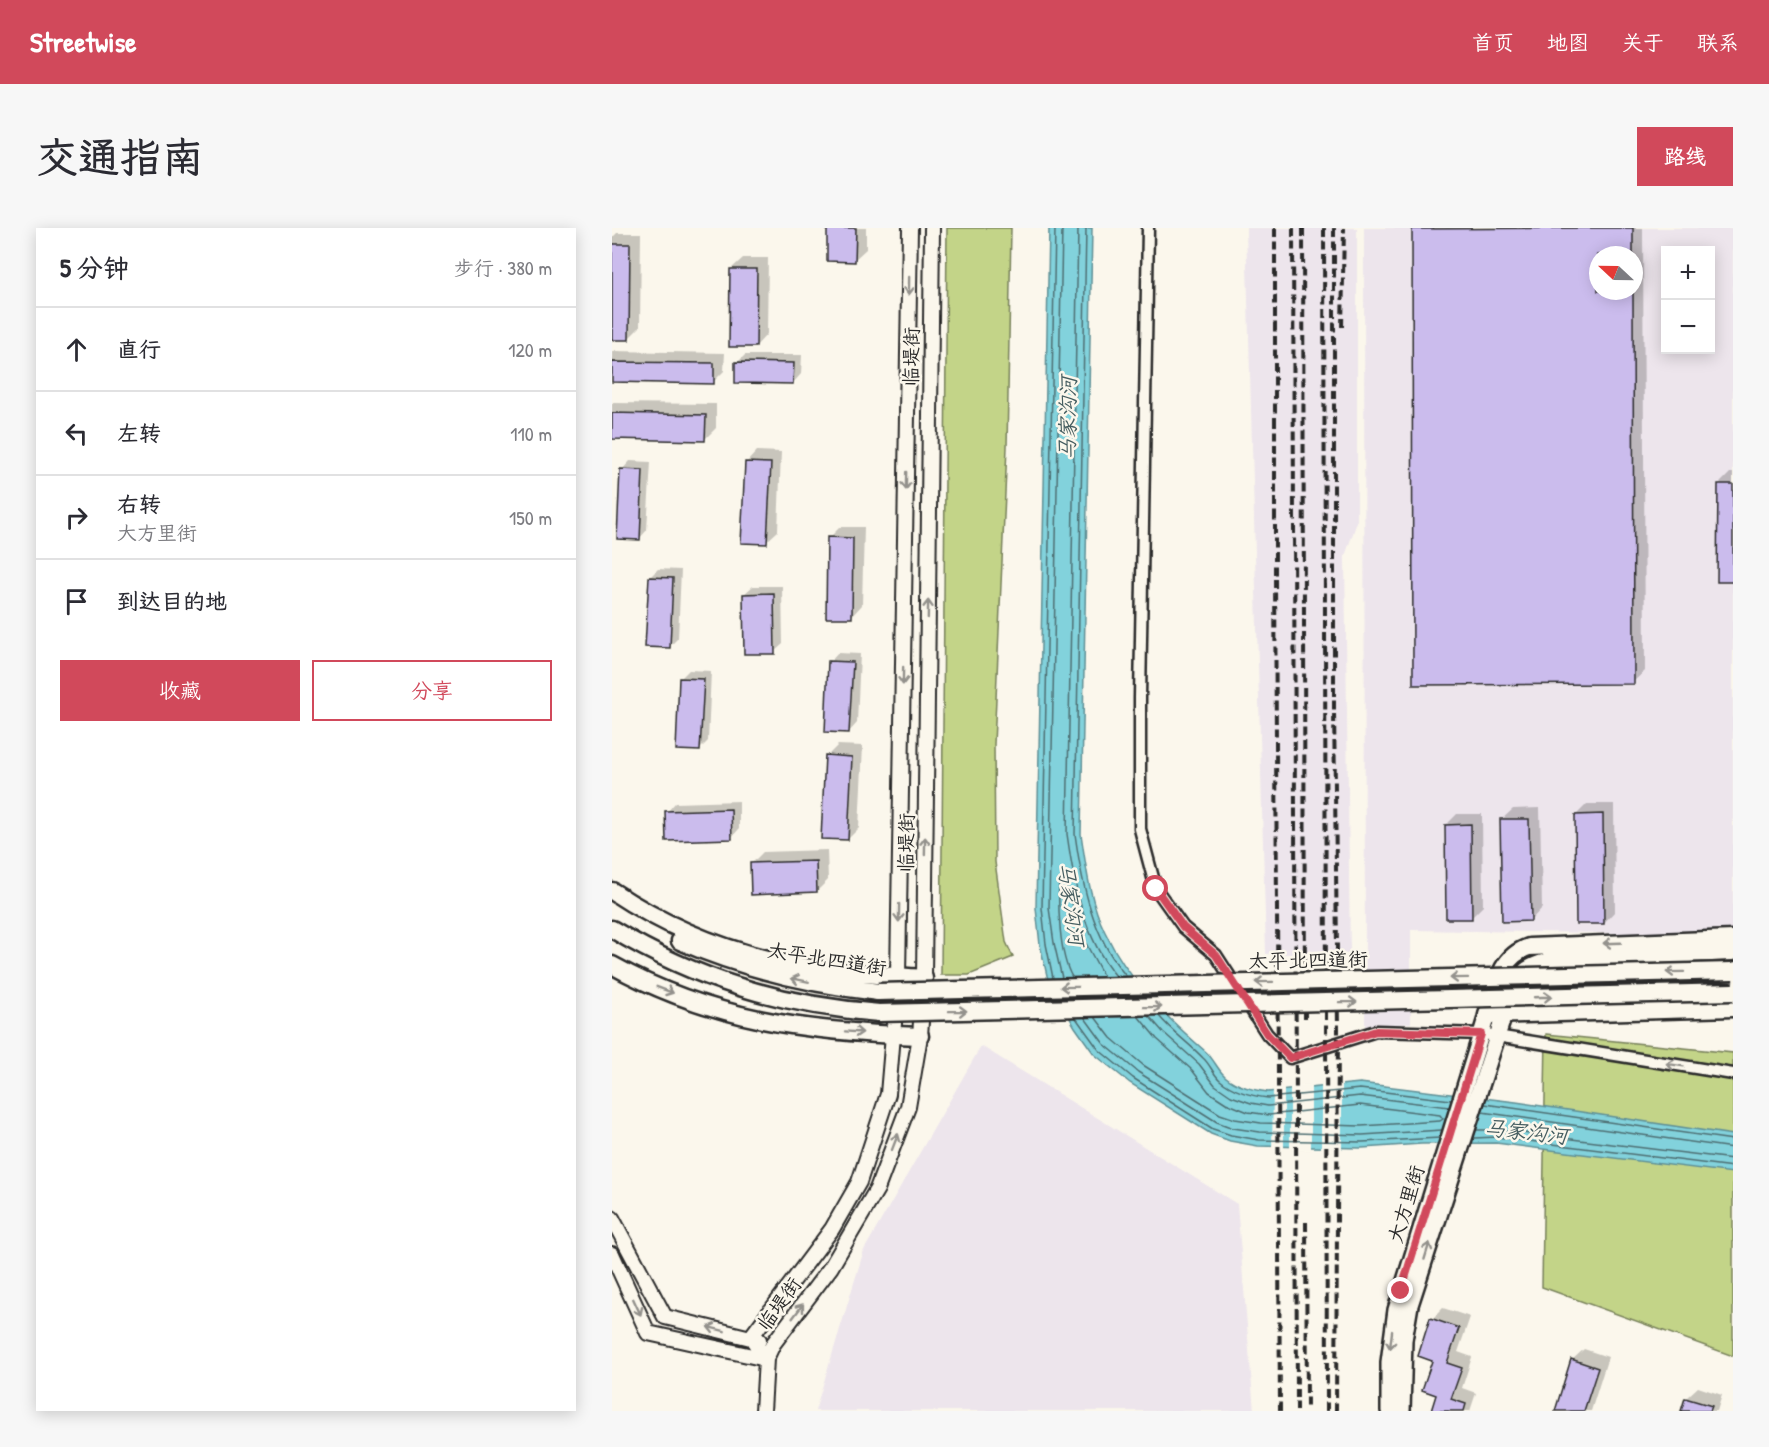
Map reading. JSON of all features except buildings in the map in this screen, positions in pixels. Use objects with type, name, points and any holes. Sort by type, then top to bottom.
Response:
[{"type":"main road","name":"太平北四道街","points":[[612,891],[676,927],[736,950],[804,967],[924,978]]},
{"type":"main road","name":"太平北四道街","points":[[612,904],[678,940],[738,963],[801,980],[879,992],[1733,971]]},
{"type":"main road","points":[[612,929],[670,961],[736,987],[797,1003],[879,1013],[1733,992]]},
{"type":"main road","points":[[1496,1015],[1504,965],[1514,953],[1529,947],[1733,939]]},
{"type":"main road","points":[[1496,1015],[1515,984],[1530,967],[1539,963],[1558,960],[1733,952]]},
{"type":"main road","points":[[612,965],[639,980],[718,1011],[839,1032],[920,1036]]},
{"type":"main road","points":[[1496,1015],[1733,1008]]},
{"type":"main road","name":"大方里街","points":[[1476,1077],[1481,1034],[1496,1015]]},
{"type":"main road","name":"大方里街","points":[[1389,1411],[1389,1362],[1394,1323],[1476,1077],[1497,1036],[1496,1015]]},
{"type":"main road","name":"大方里街","points":[[1402,1411],[1406,1319],[1441,1185]]},
{"type":"street","name":"临堤街","points":[[766,1359],[751,1337],[832,1228],[859,1182],[888,1094],[898,976],[910,228]]},
{"type":"street","name":"临堤街","points":[[766,1359],[773,1344],[831,1267],[877,1189],[908,1107],[920,1036],[924,978],[932,228]]},
{"type":"street","points":[[1148,228],[1140,829],[1156,889],[1183,927],[1216,955],[1267,1034],[1290,1058],[1376,1031],[1481,1034],[1733,1074]]},
{"type":"street","points":[[612,1218],[665,1317],[773,1344]]},
{"type":"street","points":[[612,1254],[648,1333],[766,1359],[763,1411]]},
{"type":"shaded area","points":[[1246,228],[1357,228],[1357,522],[1345,556],[1350,954],[1266,954]]},
{"type":"shaded area","points":[[1364,228],[1733,228],[1733,935],[1411,930],[1411,1023],[1365,1028]]},
{"type":"shaded area","points":[[981,1046],[1237,1204],[1254,1411],[815,1411],[864,1250]]},
{"type":"green space","points":[[947,228],[1011,228],[1007,447],[994,744],[995,862],[1006,942],[1013,957],[969,975],[941,975]]},
{"type":"green space","points":[[1546,1034],[1733,1053],[1733,1356],[1542,1287]]},
{"type":"water","name":"马家沟河","points":[[1049,228],[1092,228],[1081,834],[1089,884],[1100,921],[1114,949],[1136,982],[1176,1025],[1207,1053],[1226,1077],[1243,1086],[1268,1092],[1360,1083],[1516,1102],[1733,1135],[1733,1173],[1496,1143],[1362,1148],[1258,1146],[1230,1141],[1211,1134],[1130,1083],[1094,1054],[1075,1027],[1048,980],[1040,945],[1036,908]]},
{"type":"pier","points":[[1342,1082],[1342,1151],[1321,1150],[1321,1084]]},
{"type":"pier","points":[[1311,1085],[1311,1150],[1290,1150],[1290,1087]]},
{"type":"pier","points":[[1284,1087],[1284,1150],[1272,1149],[1273,1089]]},
{"type":"railway","points":[[1275,228],[1280,1411]]},
{"type":"railway","points":[[1293,228],[1297,1411]]},
{"type":"railway","points":[[1303,228],[1305,1018]]},
{"type":"railway","points":[[1324,228],[1327,1411]]},
{"type":"railway","points":[[1334,228],[1334,710],[1338,1029],[1336,1411]]},
{"type":"railway","points":[[1342,327],[1344,228]]},
{"type":"railway","points":[[1306,1222],[1307,1411]]},
{"type":"route","points":[[1156,889],[1183,927],[1216,955],[1267,1034],[1290,1058],[1376,1031],[1481,1034],[1401,1291]]}]
